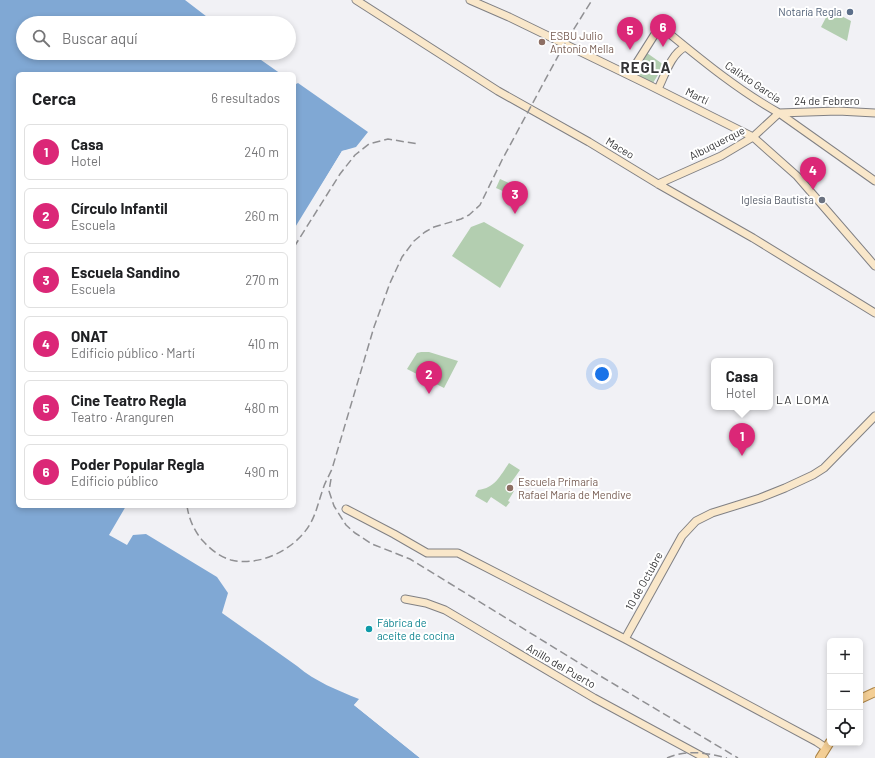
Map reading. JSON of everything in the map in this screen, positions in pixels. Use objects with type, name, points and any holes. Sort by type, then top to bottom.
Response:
[{"type":"main road","name":"Maceo","points":[[356,0],[498,91],[602,149],[658,184],[753,238],[875,313]]},
{"type":"main road","name":"Martí","points":[[470,0],[509,17],[658,89],[753,137],[797,176],[875,266]]},
{"type":"main road","name":"Calixto García","points":[[629,75],[660,26],[731,82],[875,181]]},
{"type":"main road","points":[[658,89],[679,50],[685,47]]},
{"type":"main road","name":"24 de Febrero","points":[[778,113],[838,111],[875,112]]},
{"type":"main road","name":"Albuquerque","points":[[658,184],[721,156],[753,137],[778,113]]},
{"type":"main road","name":"10 de Octubre","points":[[624,639],[682,536],[696,520],[712,513],[760,498],[813,475],[824,468],[875,416]]},
{"type":"main road","points":[[346,509],[427,553],[458,553],[624,639],[817,742],[827,745]]},
{"type":"main road","name":"Anillo del Puerto","points":[[405,599],[426,603],[446,610],[594,698],[705,758]]},
{"type":"main road","points":[[863,698],[875,692]]},
{"type":"main road","points":[[820,758],[827,746]]},
{"type":"green space","points":[[830,10],[851,21],[847,41],[821,27]]},
{"type":"green space","points":[[647,53],[664,65],[653,83],[634,74]]},
{"type":"green space","points":[[500,179],[516,186],[512,195],[496,188]]},
{"type":"green space","points":[[484,222],[524,245],[500,288],[452,256],[471,227]]},
{"type":"green space","points":[[429,352],[458,361],[444,388],[407,369],[417,353]]},
{"type":"green space","points":[[509,463],[520,470],[508,487],[514,491],[508,501],[510,502],[506,507],[491,497],[487,503],[475,496],[478,490],[489,487],[493,484],[500,477]]},
{"type":"water","points":[[0,0],[185,0],[206,16],[16,16],[16,60],[261,60],[278,72],[16,72],[16,508],[125,508],[109,535],[127,545],[133,535],[146,534],[217,577],[228,593],[222,613],[312,677],[359,699],[354,705],[420,758],[0,758]]},
{"type":"water","points":[[298,83],[368,132],[356,147],[342,151],[296,228],[296,84]]},
{"type":"pier","points":[[358,148],[343,153],[296,230],[296,226],[342,151]]},
{"type":"pier","points":[[361,698],[357,705],[422,758],[420,758],[354,705]]},
{"type":"railway","points":[[187,508],[192,525],[200,537],[209,547],[223,557],[231,560],[250,561],[270,557],[287,548],[306,530],[313,519],[324,486],[332,469],[374,327],[390,283],[402,257],[414,241],[425,232],[434,227],[461,219],[469,215],[480,205],[502,160],[564,45],[592,0]]},
{"type":"railway","points":[[296,244],[340,174],[355,155],[369,144],[388,139],[418,144]]},
{"type":"railway","points":[[331,479],[329,491],[334,506],[346,525],[355,533],[372,544],[410,559],[602,677],[738,758]]},
{"type":"railway","points":[[667,758],[675,755],[690,753],[705,753],[727,758]]},
{"type":"place","name":"Notaría Regla","points":[[850,12]]},
{"type":"place","name":"ESBU Julio Antonio Mella","points":[[542,42]]},
{"type":"place","name":"Poder Popular Regla","points":[[663,47]]},
{"type":"place","name":"Cine Teatro Regla","points":[[630,50]]},
{"type":"place","name":"ONAT","points":[[813,190]]},
{"type":"place","name":"Iglesia Bautista","points":[[822,200]]},
{"type":"place","name":"Escuela Sandino","points":[[515,214]]},
{"type":"place","name":"Círculo Infantil","points":[[429,394]]},
{"type":"place","name":"Casa","points":[[742,456]]},
{"type":"place","name":"Escuela Primaria Rafael María de Mendive","points":[[510,488]]},
{"type":"place","name":"Fábrica de aceite de cocina","points":[[369,629]]},
{"type":"district","name":"REGLA","points":[[646,68]]},
{"type":"district","name":"LA LOMA","points":[[803,400]]}]
